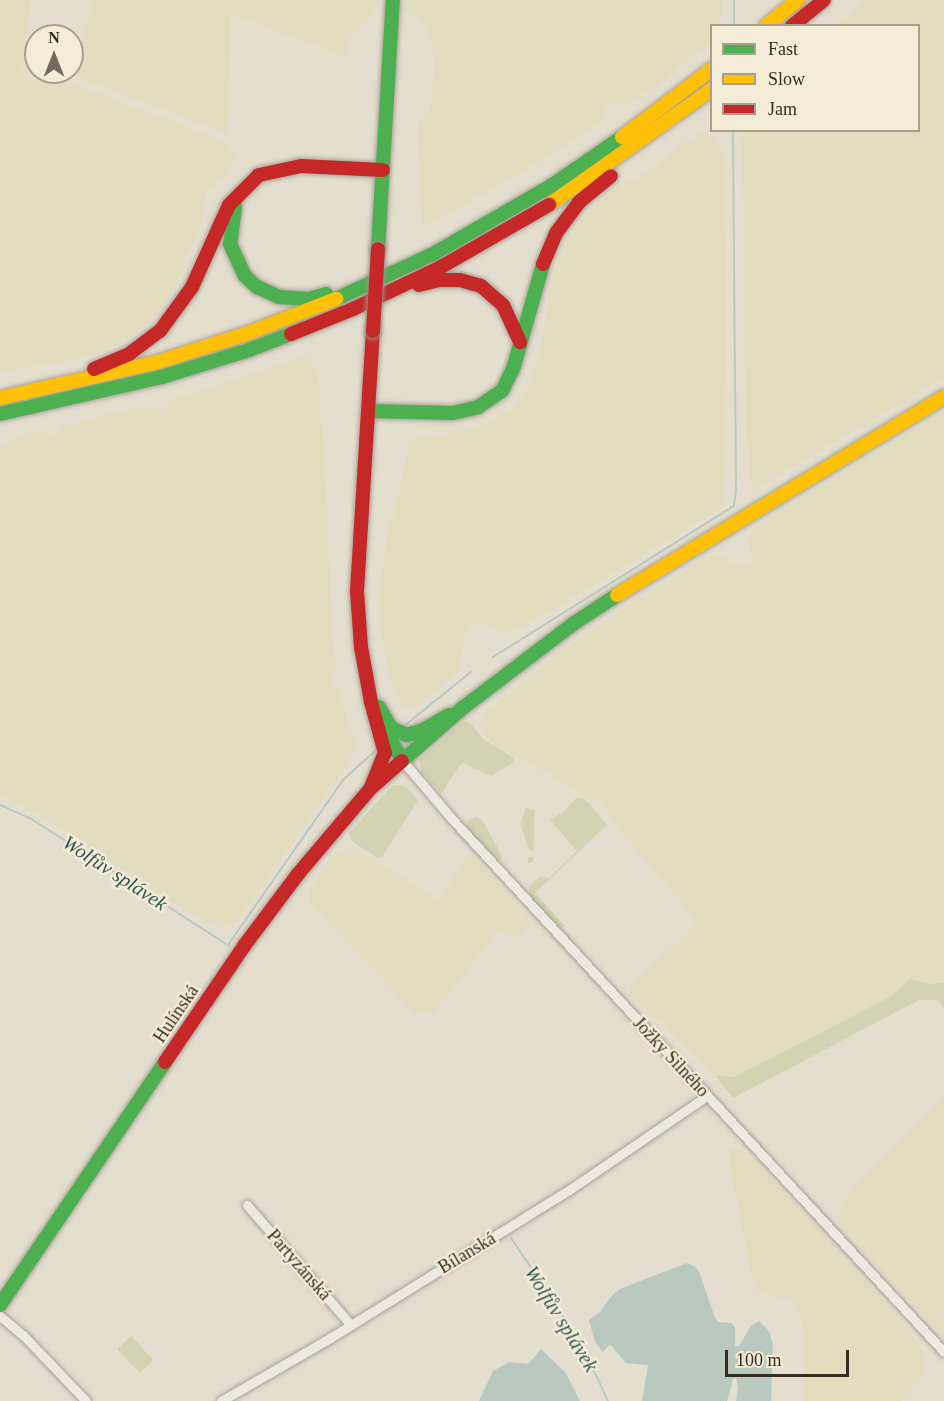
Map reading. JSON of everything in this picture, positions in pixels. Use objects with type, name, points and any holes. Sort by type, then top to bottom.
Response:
[{"type":"main road","points":[[370,788],[386,753],[373,711],[359,635],[357,591],[393,0]]},
{"type":"main road","points":[[768,24],[798,0]]},
{"type":"main road","points":[[794,24],[824,0]]},
{"type":"main road","points":[[5,397],[110,375],[202,349],[333,300],[391,274],[484,225],[551,186],[613,144],[710,70]]},
{"type":"main road","points":[[0,414],[162,377],[249,350],[353,309],[441,267],[562,197],[710,90]]},
{"type":"main road","points":[[368,411],[453,413],[478,407],[502,391],[514,366],[545,255],[565,217],[579,202],[658,138],[668,122]]},
{"type":"main road","points":[[5,397],[23,387],[74,376],[112,363],[160,331],[192,286],[229,205],[259,175],[288,166],[383,170]]},
{"type":"main road","points":[[239,194],[230,232],[233,255],[245,276],[267,293],[292,299],[309,299],[371,276],[391,274]]},
{"type":"main road","points":[[353,309],[384,301],[422,284],[439,280],[460,280],[481,286],[498,298],[514,325],[520,342]]},
{"type":"main road","points":[[368,684],[388,725],[398,733],[407,735],[418,732],[464,707],[538,650],[616,595],[944,397]]},
{"type":"main road","points":[[368,684],[385,729],[402,760]]},
{"type":"main road","name":"Hulínská","points":[[0,1307],[244,946],[298,873],[370,788],[464,707]]},
{"type":"street","name":"Jožky Silného","points":[[402,760],[452,819],[944,1352]]},
{"type":"street","name":"Bílanská","points":[[221,1401],[351,1325],[586,1180],[707,1096]]},
{"type":"street","name":"Partyzánská","points":[[247,1205],[351,1325]]},
{"type":"street","points":[[0,1307],[23,1335],[86,1401]]},
{"type":"shaded area","points":[[0,0],[31,0],[28,24],[24,24],[22,69],[24,84],[81,87],[228,144],[236,158],[225,178],[207,191],[201,226],[191,250],[183,258],[182,264],[185,268],[164,305],[144,328],[123,343],[97,354],[59,363],[0,372]]},
{"type":"shaded area","points":[[95,0],[380,0],[372,16],[351,36],[344,57],[231,14],[228,134],[84,80],[84,31]]},
{"type":"shaded area","points":[[404,0],[723,0],[720,24],[710,24],[710,42],[659,84],[629,105],[606,104],[599,124],[541,161],[435,222],[422,224],[417,131],[419,120],[430,110],[435,61],[427,28],[404,8]]},
{"type":"shaded area","points":[[866,0],[944,0],[944,378],[757,488],[751,487],[749,447],[746,437],[742,140],[746,132],[920,132],[920,24],[836,24]]},
{"type":"shaded area","points":[[704,132],[714,138],[723,155],[725,166],[726,350],[723,507],[520,629],[500,633],[481,623],[472,625],[465,635],[458,671],[416,707],[407,708],[402,705],[395,692],[388,669],[381,627],[380,589],[388,527],[394,515],[410,439],[475,429],[495,420],[514,406],[530,384],[541,350],[549,293],[559,258],[576,225],[622,183],[647,173],[681,144]]},
{"type":"shaded area","points":[[306,356],[318,371],[327,503],[332,631],[336,667],[330,679],[331,687],[338,691],[355,745],[348,765],[260,890],[237,921],[223,929],[179,906],[49,821],[0,796],[0,447],[25,432],[42,431],[55,435],[65,426],[117,412],[152,407],[162,411],[172,400]]},
{"type":"shaded area","points":[[944,410],[944,983],[929,984],[910,979],[892,996],[734,1077],[715,1075],[629,993],[631,985],[695,926],[695,919],[608,816],[605,801],[588,799],[531,764],[496,746],[481,733],[481,716],[564,649],[630,604],[712,554],[721,554],[739,567],[750,563],[753,558],[748,540],[755,528]]},
{"type":"shaded area","points":[[349,847],[357,849],[439,900],[468,854],[472,853],[529,917],[528,927],[517,936],[496,934],[433,1014],[417,1015],[309,903],[310,889],[336,852]]},
{"type":"shaded area","points":[[944,1098],[944,1338],[839,1225],[838,1215],[843,1201],[855,1187]]},
{"type":"shaded area","points":[[740,1147],[755,1158],[876,1291],[918,1342],[925,1363],[921,1378],[901,1401],[803,1401],[803,1327],[798,1307],[794,1302],[761,1293],[756,1290],[753,1283],[729,1160],[731,1149]]},
{"type":"shaded area","points":[[687,1263],[696,1267],[700,1274],[718,1322],[731,1323],[735,1327],[735,1346],[739,1346],[751,1326],[759,1321],[769,1331],[773,1345],[771,1401],[736,1401],[738,1388],[736,1378],[733,1379],[727,1401],[642,1401],[648,1365],[626,1363],[610,1344],[603,1352],[595,1342],[589,1320],[600,1312],[613,1294],[622,1288]]},
{"type":"shaded area","points":[[541,1349],[566,1373],[580,1401],[479,1401],[493,1371],[509,1362],[528,1364]]},
{"type":"green space","points":[[464,721],[471,724],[483,739],[514,758],[514,762],[491,776],[462,762],[441,794],[421,771],[419,760]]},
{"type":"green space","points":[[392,786],[406,787],[418,800],[382,857],[377,858],[352,841],[349,833]]},
{"type":"green space","points":[[576,798],[582,798],[590,804],[607,825],[535,893],[565,926],[562,928],[554,923],[530,898],[529,886],[540,876],[549,878],[577,851],[550,820],[565,811]]},
{"type":"green space","points":[[526,808],[535,810],[533,861],[528,863],[528,857],[533,857],[533,851],[529,849],[520,824]]},
{"type":"green space","points":[[476,817],[483,821],[502,856],[501,860],[496,861],[467,829],[468,820]]},
{"type":"green space","points":[[910,979],[929,984],[944,983],[944,1009],[938,1000],[919,1000],[733,1098],[715,1075],[734,1077],[892,996]]},
{"type":"green space","points":[[131,1336],[154,1360],[140,1373],[117,1349]]},
{"type":"waterway","points":[[734,0],[734,24]]},
{"type":"waterway","points":[[493,657],[734,506],[736,490],[733,132]]},
{"type":"waterway","points":[[404,726],[471,672]]},
{"type":"waterway","points":[[228,945],[343,780],[376,750]]},
{"type":"waterway","name":"Wolfův splávek","points":[[0,805],[33,820],[229,946]]},
{"type":"waterway","name":"Wolfův splávek","points":[[511,1238],[589,1360],[608,1401]]},
{"type":"traffic: fast","points":[[378,249],[393,0]]},
{"type":"traffic: fast","points":[[336,299],[433,254],[551,186],[622,137]]},
{"type":"traffic: fast","points":[[235,206],[230,244],[245,276],[257,287],[279,297],[309,299],[326,294]]},
{"type":"traffic: fast","points":[[368,411],[453,413],[478,407],[502,391],[514,366],[543,264]]},
{"type":"traffic: fast","points":[[0,414],[162,377],[249,350],[291,334]]},
{"type":"traffic: fast","points":[[402,761],[464,707],[573,624],[617,595]]},
{"type":"traffic: fast","points":[[379,707],[391,728],[407,735],[423,730],[449,715]]},
{"type":"traffic: fast","points":[[386,732],[402,760]]},
{"type":"traffic: fast","points":[[0,1305],[165,1062]]},
{"type":"traffic: slow","points":[[768,24],[798,0]]},
{"type":"traffic: slow","points":[[622,137],[710,71]]},
{"type":"traffic: slow","points":[[549,205],[710,90]]},
{"type":"traffic: slow","points":[[0,398],[158,362],[246,334],[336,299]]},
{"type":"traffic: slow","points":[[617,595],[944,397]]},
{"type":"traffic: jam","points":[[794,24],[824,0]]},
{"type":"traffic: jam","points":[[94,369],[129,354],[160,331],[192,287],[229,205],[259,175],[301,166],[383,170]]},
{"type":"traffic: jam","points":[[543,264],[556,233],[579,202],[611,176]]},
{"type":"traffic: jam","points":[[291,334],[353,309],[441,267],[549,205]]},
{"type":"traffic: jam","points":[[373,331],[378,249]]},
{"type":"traffic: jam","points":[[419,285],[439,280],[460,280],[481,286],[503,305],[520,342]]},
{"type":"traffic: jam","points":[[371,787],[385,753],[371,702],[361,647],[357,591],[373,331]]},
{"type":"traffic: jam","points":[[165,1062],[244,946],[298,874],[371,788],[402,761]]}]
